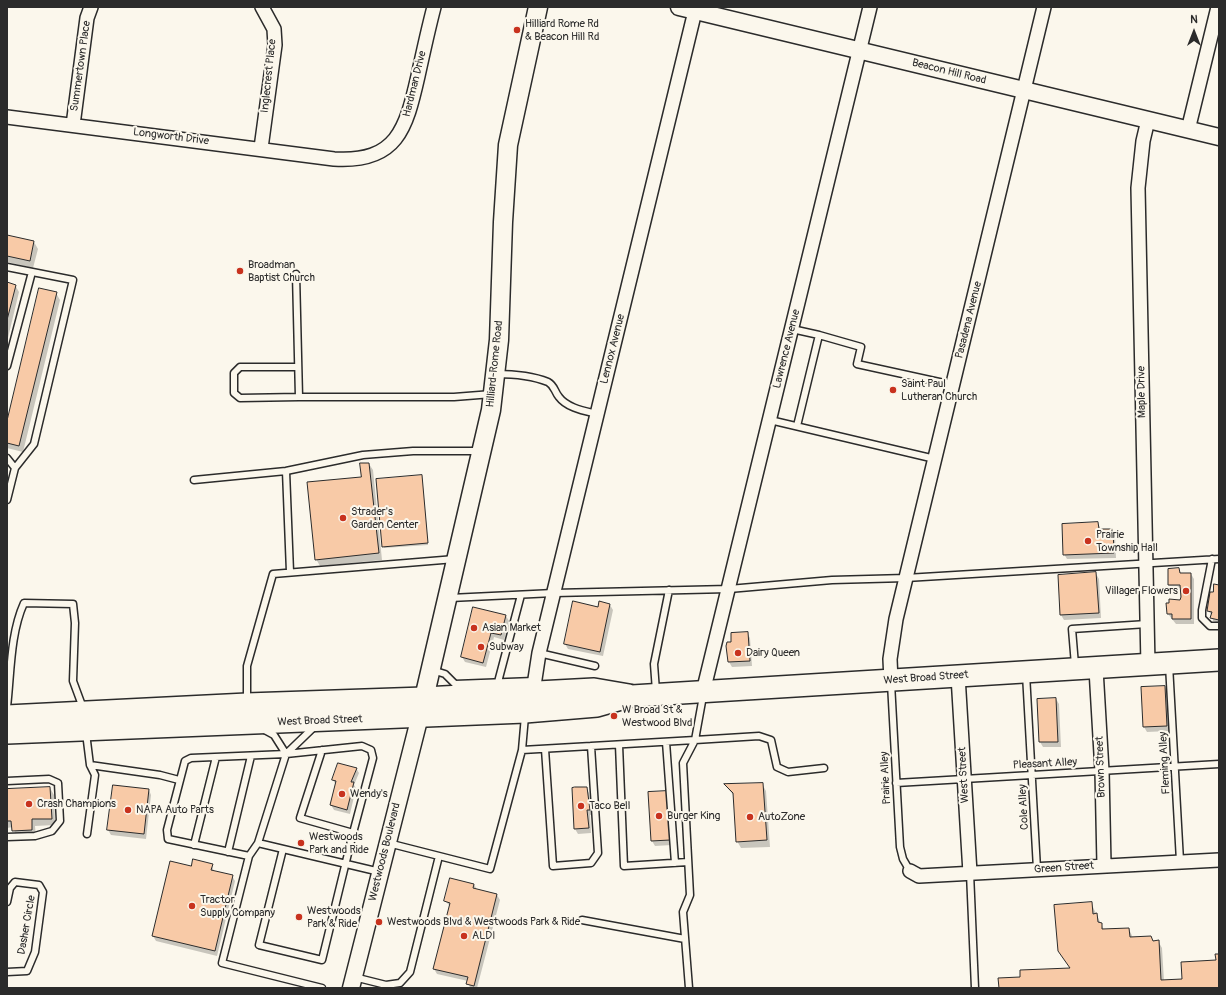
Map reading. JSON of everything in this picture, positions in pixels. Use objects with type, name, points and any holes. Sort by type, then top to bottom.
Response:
[{"type":"main road","name":"Hilliard-Rome Road","points":[[422,707],[482,451],[493,394],[499,340],[503,222],[508,145],[538,7]]},
{"type":"main road","name":"West Broad Street","points":[[7,716],[85,720],[422,707],[526,712],[597,706],[632,696],[657,694],[1096,669],[1219,660]]},
{"type":"main road","name":"West Broad Street","points":[[250,714],[320,722],[422,707],[533,687],[594,689],[632,696]]},
{"type":"main road","name":"West Broad Street","points":[[7,733],[85,720]]},
{"type":"street","name":"Summertown Place","points":[[73,125],[87,18],[91,7]]},
{"type":"street","name":"Inglecrest Place","points":[[261,148],[275,45],[274,29],[262,7]]},
{"type":"street","name":"Hardman Drive","points":[[334,159],[362,159],[375,155],[397,137],[404,126],[412,101],[434,7]]},
{"type":"street","name":"Beacon Hill Road","points":[[679,7],[695,9],[859,51],[1219,137]]},
{"type":"street","name":"Lawrence Avenue","points":[[704,692],[870,7]]},
{"type":"street","name":"Pasadena Avenue","points":[[891,681],[891,653],[896,619],[1044,7]]},
{"type":"street","points":[[1188,130],[1218,7]]},
{"type":"street","name":"Lennox Avenue","points":[[533,687],[539,653],[695,9]]},
{"type":"street","name":"Longworth Drive","points":[[7,117],[261,148],[334,159]]},
{"type":"street","name":"Maple Drive","points":[[1148,120],[1142,141],[1138,188],[1148,665]]},
{"type":"street","name":"Brown Street","points":[[1096,669],[1102,771],[1104,865]]},
{"type":"street","name":"West Street","points":[[958,676],[970,873]]},
{"type":"street","name":"Westwoods Boulevard","points":[[352,983],[422,707]]},
{"type":"street","name":"Green Street","points":[[910,871],[920,876],[1219,860]]},
{"type":"lane","points":[[7,266],[73,280],[34,444],[15,468],[9,481],[7,500]]},
{"type":"lane","points":[[7,366],[32,272]]},
{"type":"lane","points":[[296,274],[299,398]]},
{"type":"lane","points":[[792,329],[861,347],[857,364],[953,385]]},
{"type":"lane","points":[[797,426],[819,335]]},
{"type":"lane","points":[[298,367],[240,367],[234,373],[234,393],[240,398],[454,397],[493,394]]},
{"type":"lane","points":[[495,374],[521,375],[548,382],[555,387],[558,397],[564,402],[572,407],[597,414]]},
{"type":"lane","points":[[770,420],[935,459]]},
{"type":"lane","points":[[194,480],[286,471],[363,455],[413,451],[482,451]]},
{"type":"lane","points":[[7,458],[15,468]]},
{"type":"lane","points":[[286,471],[290,572]]},
{"type":"lane","points":[[286,754],[274,735],[250,714],[247,666],[273,574],[457,559]]},
{"type":"lane","points":[[448,598],[521,594],[729,589],[832,580],[906,578],[1216,559],[1202,610],[1202,618],[1210,626],[1219,626]]},
{"type":"lane","points":[[657,694],[654,664],[669,590]]},
{"type":"lane","points":[[498,682],[521,594]]},
{"type":"lane","points":[[7,707],[15,636],[19,615],[24,603],[73,604],[75,623],[73,681],[85,720],[90,765],[95,775],[87,834]]},
{"type":"lane","points":[[1075,670],[1072,629],[1147,624]]},
{"type":"lane","points":[[539,653],[595,666]]},
{"type":"lane","name":"Fleming Alley","points":[[1169,664],[1176,766],[1180,861]]},
{"type":"lane","points":[[431,670],[445,674],[455,684],[498,682],[533,687]]},
{"type":"lane","name":"Cole Alley","points":[[1026,672],[1037,869]]},
{"type":"lane","name":"Prairie Alley","points":[[891,681],[900,847],[903,859],[910,871]]},
{"type":"lane","points":[[688,988],[684,912],[690,895],[683,763],[695,740],[704,692]]},
{"type":"lane","points":[[387,843],[490,869],[522,750],[526,712]]},
{"type":"lane","points":[[320,722],[286,754],[258,843],[249,856],[222,964],[322,988]]},
{"type":"lane","points":[[522,750],[759,736],[771,740],[777,767],[788,772],[824,768]]},
{"type":"lane","points":[[666,742],[675,863]]},
{"type":"lane","points":[[619,745],[624,866],[688,862]]},
{"type":"lane","points":[[249,856],[168,839],[167,836],[184,761],[191,758],[286,754],[362,746],[371,750],[373,758],[322,960],[259,945],[283,849]]},
{"type":"lane","points":[[545,749],[553,866],[591,863],[598,853],[590,746]]},
{"type":"lane","points":[[322,750],[300,818],[353,833]]},
{"type":"lane","points":[[228,852],[251,756]]},
{"type":"lane","points":[[194,845],[216,757]]},
{"type":"lane","name":"Pleasant Alley","points":[[896,783],[1219,764]]},
{"type":"lane","points":[[90,765],[160,775],[179,780]]},
{"type":"lane","points":[[7,781],[49,779],[58,783],[60,814],[60,821],[52,832],[35,836],[7,838]]},
{"type":"lane","points":[[258,843],[380,872]]},
{"type":"lane","points":[[352,983],[386,985],[400,983],[410,972],[439,856]]},
{"type":"lane","points":[[970,873],[975,988]]},
{"type":"lane","name":"Dasher Circle","points":[[7,902],[10,888],[15,882],[39,885],[43,892],[35,952],[27,971],[7,972]]},
{"type":"lane","points":[[582,920],[685,939]]},
{"type":"building","points":[[7,235],[34,241],[30,261],[7,256]]},
{"type":"building","points":[[7,282],[16,285],[7,320]]},
{"type":"building","points":[[39,288],[57,292],[19,446],[7,443],[7,421]]},
{"type":"building","name":"Strader's Garden Center","points":[[360,463],[369,463],[379,553],[315,560],[307,482],[361,477]]},
{"type":"building","points":[[422,475],[428,543],[382,547],[376,479]]},
{"type":"building","name":"Prairie Township Hall","points":[[1098,522],[1099,529],[1113,529],[1114,553],[1063,555],[1062,524]]},
{"type":"building","name":"Villager Flowers","points":[[1179,568],[1180,573],[1191,573],[1191,619],[1172,619],[1172,614],[1167,614],[1166,603],[1169,603],[1169,599],[1180,600],[1181,597],[1180,585],[1168,585],[1168,569]]},
{"type":"building","points":[[1096,572],[1099,613],[1060,615],[1058,575]]},
{"type":"building","points":[[1214,584],[1219,585],[1219,620],[1210,618],[1212,612],[1207,611],[1210,592],[1213,592]]},
{"type":"building","points":[[573,601],[598,607],[599,601],[610,604],[600,652],[564,644]]},
{"type":"building","points":[[473,607],[506,615],[501,635],[491,633],[483,663],[461,657]]},
{"type":"building","name":"Dairy Queen","points":[[748,632],[750,661],[728,662],[726,646],[727,642],[731,642],[731,633]]},
{"type":"building","points":[[1165,686],[1167,726],[1143,727],[1141,687]]},
{"type":"building","points":[[1056,698],[1058,742],[1039,742],[1037,699]]},
{"type":"building","name":"Wendy's","points":[[338,763],[357,768],[351,782],[354,782],[347,810],[330,805],[336,781],[332,780]]},
{"type":"building","name":"AutoZone","points":[[763,783],[767,840],[736,842],[733,793],[724,784]]},
{"type":"building","name":"NAPA Auto Parts","points":[[113,785],[149,789],[144,834],[107,830]]},
{"type":"building","name":"Crash Champions","points":[[50,787],[52,819],[32,819],[32,830],[12,831],[11,821],[7,821],[7,789]]},
{"type":"building","name":"Taco Bell","points":[[587,787],[590,810],[587,810],[589,828],[574,829],[572,788]]},
{"type":"building","name":"Burger King","points":[[667,791],[670,840],[651,841],[648,792]]},
{"type":"building","name":"Tractor Supply Company","points":[[193,859],[213,864],[211,870],[233,875],[215,951],[152,936],[170,861],[191,866]]},
{"type":"building","name":"ALDI","points":[[450,878],[474,884],[473,888],[497,894],[474,986],[466,984],[468,977],[433,969],[450,903],[444,901]]},
{"type":"building","points":[[1092,902],[1093,914],[1097,913],[1098,922],[1102,923],[1102,929],[1129,928],[1130,937],[1151,936],[1153,941],[1159,940],[1161,980],[1182,979],[1181,962],[1216,960],[1215,954],[1219,954],[1219,988],[999,988],[998,978],[1020,977],[1020,970],[1070,968],[1058,951],[1054,905]]},
{"type":"place","name":"Hilliard Rome Rd & Beacon Hill Rd","points":[[517,30]]},
{"type":"place","name":"Broadman Baptist Church","points":[[240,271]]},
{"type":"place","name":"Saint Paul Lutheran Church","points":[[893,390]]},
{"type":"place","name":"Strader's Garden Center","points":[[343,518]]},
{"type":"place","name":"Prairie Township Hall","points":[[1088,541]]},
{"type":"place","name":"Villager Flowers","points":[[1186,591]]},
{"type":"place","name":"Asian Market","points":[[474,628]]},
{"type":"place","name":"Subway","points":[[481,647]]},
{"type":"place","name":"Dairy Queen","points":[[738,653]]},
{"type":"place","name":"W Broad St & Westwood Blvd","points":[[614,716]]},
{"type":"place","name":"Wendy's","points":[[342,794]]},
{"type":"place","name":"Crash Champions","points":[[29,804]]},
{"type":"place","name":"Taco Bell","points":[[581,806]]},
{"type":"place","name":"NAPA Auto Parts","points":[[128,810]]},
{"type":"place","name":"Burger King","points":[[659,816]]},
{"type":"place","name":"AutoZone","points":[[750,817]]},
{"type":"place","name":"Westwoods Park and Ride","points":[[301,843]]},
{"type":"place","name":"Tractor Supply Company","points":[[192,906]]},
{"type":"place","name":"Westwoods Park & Ride","points":[[299,917]]},
{"type":"place","name":"Westwoods Blvd & Westwoods Park & Ride","points":[[379,922]]},
{"type":"place","name":"ALDI","points":[[464,936]]}]
